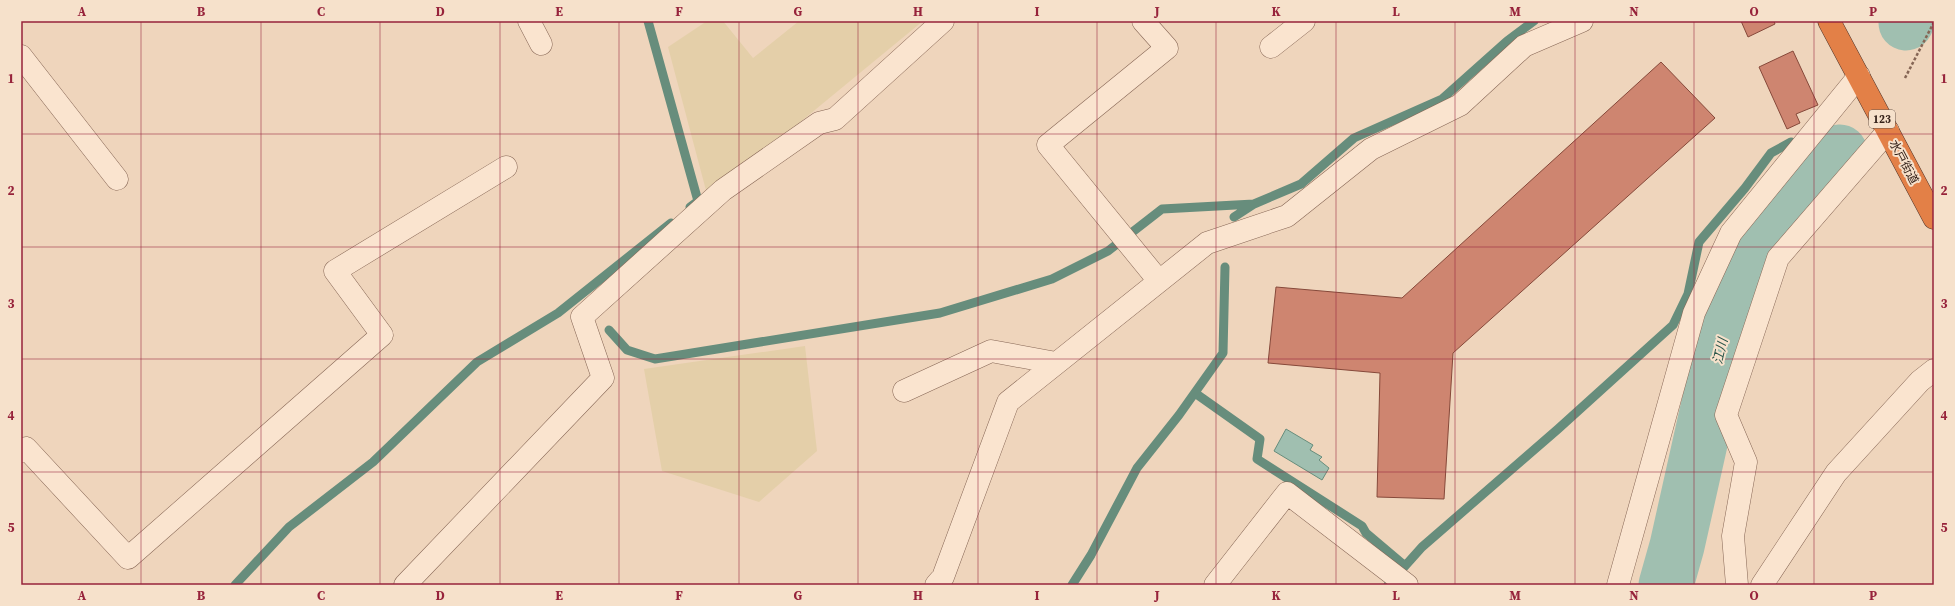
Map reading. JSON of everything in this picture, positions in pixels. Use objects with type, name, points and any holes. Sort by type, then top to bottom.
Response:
[{"type":"highway","name":"水戸街道","points":[[1828,21],[1859,76],[1934,218]]},
{"type":"street","points":[[529,21],[541,44]]},
{"type":"street","points":[[405,585],[603,378],[582,317],[723,190],[819,122],[835,119],[943,21]]},
{"type":"street","points":[[1143,21],[1166,48],[1048,145],[1159,281]]},
{"type":"street","points":[[1270,47],[1304,21]]},
{"type":"street","points":[[936,585],[943,577],[1008,402],[1207,243],[1287,216],[1371,149],[1460,105],[1524,46],[1582,21]]},
{"type":"street","points":[[21,56],[117,179]]},
{"type":"street","points":[[1618,585],[1694,314],[1731,233],[1859,76]]},
{"type":"street","points":[[1737,585],[1733,536],[1746,462],[1726,415],[1770,280],[1778,258],[1888,130]]},
{"type":"street","points":[[21,451],[26,448],[128,558],[382,335],[336,271],[506,167]]},
{"type":"street","points":[[904,391],[991,351],[1056,364]]},
{"type":"street","points":[[1766,583],[1836,472],[1920,381],[1934,370]]},
{"type":"street","points":[[1215,585],[1288,493],[1407,585]]},
{"type":"path","points":[[1905,78],[1934,22]]},
{"type":"shaded area","points":[[707,21],[723,21],[753,58],[799,21],[923,21],[708,198],[668,47]]},
{"type":"shaded area","points":[[805,346],[817,451],[759,502],[662,471],[644,369]]},
{"type":"shaded area","points":[[1286,429],[1313,445],[1310,450],[1322,457],[1319,460],[1329,468],[1322,480],[1274,451]]},
{"type":"building","points":[[1741,21],[1774,21],[1775,24],[1748,37]]},
{"type":"building","points":[[1793,51],[1818,105],[1796,114],[1800,123],[1787,129],[1759,67]]},
{"type":"building","points":[[1661,62],[1715,118],[1453,353],[1444,499],[1377,497],[1380,373],[1268,363],[1276,287],[1402,298]]},
{"type":"waterway","points":[[648,21],[698,201],[690,207]]},
{"type":"waterway","points":[[1234,217],[1254,204],[1301,184],[1354,138],[1442,99],[1507,41],[1534,21]]},
{"type":"waterway","points":[[1388,585],[1422,547],[1558,429],[1673,325],[1688,294],[1699,242],[1745,188],[1771,153],[1791,142],[1833,160]]},
{"type":"waterway","name":"江川","points":[[1666,585],[1677,546],[1740,265],[1840,152]]},
{"type":"waterway","points":[[609,330],[627,350],[655,359],[940,313],[1052,279],[1108,251],[1162,209],[1254,204]]},
{"type":"waterway","points":[[235,585],[289,527],[373,462],[477,362],[558,313],[671,223]]},
{"type":"waterway","points":[[1072,585],[1091,555],[1137,468],[1179,415],[1223,353],[1225,267]]},
{"type":"waterway","points":[[1195,393],[1260,439],[1257,459],[1362,526],[1366,533],[1405,566]]}]
